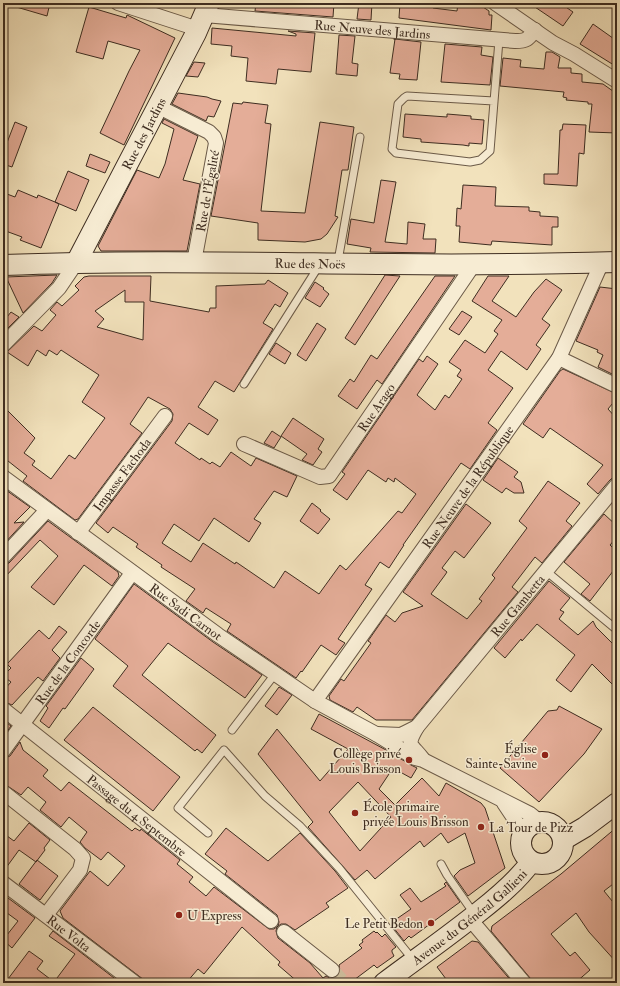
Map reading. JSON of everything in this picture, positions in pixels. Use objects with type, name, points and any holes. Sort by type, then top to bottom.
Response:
[{"type":"street","name":"Rue Neuve des Jardins","points":[[118,3],[204,16],[499,40],[524,41],[529,39],[535,30]]},
{"type":"street","points":[[495,3],[535,30],[617,81]]},
{"type":"street","name":"Rue des Jardins","points":[[76,263],[204,16]]},
{"type":"street","name":"Rue de l'Égalité","points":[[157,106],[209,132],[214,137],[216,143],[194,262]]},
{"type":"street","name":"Rue des Noës","points":[[3,265],[194,262],[338,264],[610,262]]},
{"type":"street","name":"Rue Neuve de la République","points":[[315,702],[559,358],[610,262]]},
{"type":"street","points":[[3,345],[59,288],[76,263]]},
{"type":"street","name":"Rue Arago","points":[[244,444],[320,477],[329,476],[474,264]]},
{"type":"street","points":[[559,358],[617,386]]},
{"type":"street","name":"Impasse Fachoda","points":[[78,533],[165,416]]},
{"type":"street","name":"Rue Sadi Carnot","points":[[3,477],[132,573],[315,702],[376,734],[410,756],[423,760],[530,814],[540,822]]},
{"type":"street","name":"Rue Gambetta","points":[[417,727],[617,485]]},
{"type":"street","points":[[3,557],[46,510]]},
{"type":"street","name":"Rue de la Concorde","points":[[3,751],[132,573]]},
{"type":"street","name":"Passage du 4 Septembre","points":[[3,709],[271,921]]},
{"type":"street","name":"Rue Sadi Carnot","points":[[376,734],[401,735],[417,727]]},
{"type":"street","name":"Rue Sadi Carnot","points":[[417,727],[411,737],[410,743],[412,748],[423,760]]},
{"type":"street","points":[[3,792],[75,849],[83,858],[80,870],[46,915]]},
{"type":"street","name":"Rue Sadi Carnot","points":[[502,801],[512,813],[523,833]]},
{"type":"street","points":[[563,840],[585,827],[617,803]]},
{"type":"street","points":[[540,822],[554,825],[561,832],[563,840],[563,848],[560,855],[553,861],[542,865],[531,862],[522,852],[520,846],[523,833],[529,826],[540,822]]},
{"type":"street","name":"Avenue du Général Gallieni","points":[[384,983],[472,917],[514,883],[531,862]]},
{"type":"street","name":"Rue Volta","points":[[3,882],[135,983]]},
{"type":"street","points":[[472,917],[524,983]]},
{"type":"street","points":[[284,932],[332,970]]},
{"type":"lane","points":[[494,101],[407,96],[398,104],[392,149],[396,153],[470,162],[480,160],[490,151],[499,40]]},
{"type":"lane","points":[[338,264],[360,138]]},
{"type":"lane","points":[[244,384],[315,272],[317,263]]},
{"type":"lane","points":[[546,571],[617,630]]},
{"type":"lane","points":[[232,730],[275,674]]},
{"type":"lane","points":[[208,832],[178,808],[224,750],[265,796],[300,826],[339,868],[414,961]]},
{"type":"lane","points":[[441,864],[472,917]]},
{"type":"building","points":[[14,3],[50,3],[47,16],[13,6]]},
{"type":"building","points":[[256,3],[334,3],[333,17],[255,11]]},
{"type":"building","points":[[359,3],[372,3],[371,20],[357,19]]},
{"type":"building","points":[[400,3],[433,5],[433,8],[457,11],[458,3],[477,3],[489,11],[489,15],[492,15],[491,30],[399,18]]},
{"type":"building","points":[[529,3],[560,3],[573,12],[563,26]]},
{"type":"building","points":[[89,7],[126,18],[127,15],[175,38],[124,145],[100,133],[140,50],[108,41],[103,59],[76,52]]},
{"type":"building","points":[[593,24],[617,41],[617,67],[580,44]]},
{"type":"building","points":[[212,28],[296,36],[296,34],[288,31],[315,33],[311,72],[278,69],[276,84],[246,81],[248,58],[231,56],[232,46],[211,44]]},
{"type":"building","points":[[339,35],[355,36],[352,63],[358,64],[357,76],[336,74]]},
{"type":"building","points":[[395,39],[421,42],[417,80],[399,79],[400,74],[390,73]]},
{"type":"building","points":[[445,44],[482,47],[481,55],[493,57],[490,85],[441,82]]},
{"type":"building","points":[[546,52],[552,52],[560,57],[558,68],[571,68],[571,73],[582,74],[582,82],[603,84],[617,94],[617,133],[589,132],[592,104],[588,104],[588,102],[566,100],[567,98],[563,97],[564,92],[500,86],[503,58],[521,60],[520,67],[544,69]]},
{"type":"building","points":[[194,62],[205,63],[198,77],[186,76]]},
{"type":"building","points":[[178,93],[207,97],[221,101],[214,117],[208,116],[206,121],[172,104]]},
{"type":"building","points":[[243,102],[268,105],[265,123],[271,124],[261,211],[305,213],[320,122],[354,127],[348,170],[342,170],[335,216],[338,217],[327,234],[321,239],[305,242],[258,240],[258,223],[211,216],[233,103],[242,104]]},
{"type":"building","points":[[405,114],[447,117],[447,114],[471,116],[471,119],[484,120],[482,144],[469,143],[469,146],[421,142],[421,139],[403,137]]},
{"type":"building","points":[[164,119],[198,136],[183,180],[200,184],[187,251],[101,251],[98,246],[137,170],[159,178],[165,164],[174,129],[162,123]]},
{"type":"building","points":[[15,122],[27,127],[12,167],[3,164],[3,153]]},
{"type":"building","points":[[563,124],[586,125],[584,154],[579,153],[577,186],[544,184],[544,174],[558,174],[560,130],[562,130]]},
{"type":"building","points":[[90,154],[110,162],[105,173],[86,166]]},
{"type":"building","points":[[68,171],[89,180],[76,211],[55,202]]},
{"type":"building","points":[[381,180],[396,182],[385,242],[407,244],[408,222],[425,224],[423,239],[436,239],[435,253],[370,252],[371,248],[347,244],[351,219],[374,223]]},
{"type":"building","points":[[463,185],[496,187],[495,206],[529,207],[529,211],[540,212],[540,216],[558,217],[558,227],[552,227],[552,245],[492,241],[491,245],[459,242],[460,226],[456,226],[457,208],[461,209]]},
{"type":"building","points":[[18,190],[37,198],[38,195],[59,204],[41,248],[20,240],[22,237],[3,230],[3,203],[7,194],[15,197]]},
{"type":"building","points":[[57,275],[52,283],[23,313],[6,277]]},
{"type":"building","points":[[385,275],[400,276],[355,345],[345,338]]},
{"type":"building","points":[[151,276],[150,301],[209,312],[210,308],[216,308],[216,286],[265,284],[268,280],[288,293],[280,307],[275,304],[263,323],[273,329],[234,392],[215,381],[198,407],[218,420],[208,435],[189,423],[175,443],[200,460],[201,458],[210,464],[212,462],[220,467],[231,452],[251,466],[256,458],[297,476],[287,497],[274,491],[254,519],[261,523],[249,542],[214,518],[199,541],[174,524],[162,543],[191,562],[203,543],[235,564],[236,562],[274,588],[285,571],[319,594],[340,565],[346,570],[398,511],[402,513],[416,494],[395,478],[394,482],[388,478],[386,482],[368,470],[347,500],[333,490],[345,474],[342,472],[419,359],[423,362],[427,356],[438,364],[417,395],[435,410],[445,395],[449,398],[462,379],[457,376],[461,370],[449,362],[465,340],[485,353],[498,334],[494,331],[502,320],[472,301],[488,276],[509,276],[492,301],[516,317],[534,292],[546,279],[562,290],[542,319],[550,325],[536,345],[541,349],[527,370],[501,351],[488,370],[513,388],[488,423],[497,430],[470,469],[461,463],[403,545],[389,568],[380,562],[365,585],[372,589],[338,639],[345,643],[336,655],[321,645],[296,678],[227,631],[231,624],[206,608],[203,613],[186,601],[195,589],[161,567],[162,565],[136,547],[138,544],[113,527],[108,533],[96,523],[172,421],[173,414],[170,409],[148,397],[130,424],[142,433],[78,519],[75,520],[23,481],[27,476],[3,457],[3,406],[35,438],[24,453],[35,461],[32,465],[51,479],[69,455],[75,459],[105,418],[82,402],[99,375],[61,350],[57,355],[49,350],[46,356],[37,350],[28,366],[7,352],[34,326],[42,331],[56,315],[50,310],[57,302],[62,306],[79,290],[75,286],[84,277]],"holes":[[[125,290],[125,302],[144,302],[143,340],[97,327],[104,319],[95,311]]]},
{"type":"building","points":[[435,276],[455,276],[382,384],[377,380],[357,409],[338,396],[350,379],[354,382],[371,355],[377,359]]},
{"type":"building","points":[[315,282],[324,288],[323,289],[329,294],[320,307],[305,298]]},
{"type":"building","points":[[600,287],[617,289],[617,369],[614,375],[598,367],[603,355],[597,352],[598,350],[576,341]]},
{"type":"building","points":[[462,311],[472,317],[459,335],[449,329]]},
{"type":"building","points":[[11,312],[19,317],[3,333],[3,322]]},
{"type":"building","points":[[317,323],[326,329],[306,361],[297,355]]},
{"type":"building","points":[[276,343],[291,353],[285,364],[269,354]]},
{"type":"building","points":[[563,369],[617,394],[617,398],[608,409],[617,419],[617,474],[598,494],[587,484],[603,465],[550,428],[543,438],[523,424],[560,371]]},
{"type":"building","points":[[293,418],[324,439],[318,449],[322,452],[313,465],[302,460],[307,454],[281,436]]},
{"type":"building","points":[[272,431],[281,437],[274,448],[264,443]]},
{"type":"building","points":[[498,458],[518,472],[514,477],[521,482],[524,493],[514,493],[506,488],[502,493],[483,480]]},
{"type":"building","points":[[548,481],[580,503],[566,521],[572,526],[542,563],[535,557],[512,587],[518,592],[412,720],[376,720],[357,707],[353,712],[330,700],[329,696],[341,679],[344,681],[371,643],[368,641],[386,615],[395,622],[402,613],[423,606],[403,592],[466,504],[491,523],[464,558],[455,551],[442,568],[447,572],[431,594],[467,619],[482,601],[479,599],[495,578],[492,575],[527,528],[519,521]]},
{"type":"building","points":[[3,488],[30,507],[14,523],[24,522],[3,545]]},
{"type":"building","points":[[312,503],[330,519],[318,534],[300,521]]},
{"type":"building","points":[[604,514],[617,526],[617,537],[610,545],[617,552],[617,566],[590,601],[581,594],[590,584],[564,562]]},
{"type":"building","points":[[48,521],[118,572],[119,576],[112,586],[84,565],[54,605],[31,587],[58,556],[40,540],[3,579],[3,565],[9,563]]},
{"type":"building","points":[[549,581],[570,598],[560,610],[564,612],[559,619],[578,635],[593,621],[596,627],[617,648],[617,689],[592,664],[571,692],[556,680],[575,655],[537,624],[522,641],[521,639],[505,658],[494,648]]},
{"type":"building","points":[[134,584],[213,642],[262,675],[245,698],[168,643],[142,675],[216,735],[202,753],[197,749],[195,751],[113,686],[128,666],[95,639]]},
{"type":"building","points":[[59,626],[67,632],[52,650],[60,658],[43,681],[38,677],[12,705],[3,701],[3,691],[11,682],[3,676],[11,668],[7,664],[39,630],[49,639]]},
{"type":"building","points":[[81,658],[94,669],[49,728],[40,721],[48,708],[46,706]]},
{"type":"building","points":[[279,687],[292,695],[277,715],[265,706]]},
{"type":"building","name":"Église Sainte-Savine","points":[[559,706],[602,729],[584,754],[539,802],[500,768],[548,711],[557,710]]},
{"type":"building","points":[[93,707],[180,777],[153,811],[64,740]]},
{"type":"building","points":[[319,714],[417,768],[411,778],[393,768],[379,789],[395,805],[422,778],[439,796],[446,783],[481,803],[485,808],[505,868],[468,896],[454,876],[460,870],[475,863],[465,833],[448,843],[441,833],[424,847],[420,841],[375,879],[367,870],[355,880],[308,827],[313,822],[258,754],[277,729],[320,781],[348,749],[311,729]],"holes":[[[358,782],[391,817],[360,851],[329,812]]]},
{"type":"building","points":[[3,720],[11,726],[3,737]]},
{"type":"building","points":[[20,742],[23,750],[48,770],[43,776],[61,791],[69,782],[132,831],[135,828],[140,831],[141,829],[180,860],[177,864],[193,877],[189,882],[206,896],[214,887],[269,929],[274,929],[278,926],[279,922],[277,915],[225,874],[227,871],[205,854],[226,828],[268,861],[300,833],[335,871],[348,888],[326,903],[329,907],[295,930],[286,924],[281,924],[277,927],[276,931],[278,938],[310,963],[323,978],[326,976],[335,978],[338,976],[340,971],[339,965],[362,948],[359,945],[363,942],[362,940],[374,931],[382,937],[385,934],[396,947],[392,950],[394,956],[377,968],[374,965],[350,983],[299,983],[278,965],[280,962],[242,927],[204,974],[198,969],[186,983],[148,983],[63,918],[60,911],[90,871],[108,886],[125,866],[108,852],[101,860],[85,848],[80,842],[87,832],[69,817],[61,827],[40,810],[46,802],[28,787],[21,795],[3,783],[3,759],[10,756]]},
{"type":"building","points":[[29,823],[50,840],[44,848],[45,850],[36,862],[19,850],[3,872],[3,833],[14,841]]},
{"type":"building","points":[[617,827],[617,881],[604,891],[617,907],[617,963],[589,932],[576,913],[551,934],[570,956],[575,952],[590,970],[575,983],[532,983],[530,978],[491,931],[492,926],[561,874]]},
{"type":"building","points":[[37,860],[58,876],[40,900],[19,884]]},
{"type":"building","points":[[446,882],[460,902],[411,938],[409,936],[404,941],[393,927],[397,923],[395,920],[411,909],[400,895],[410,888],[421,902],[446,886],[444,884]]},
{"type":"building","points":[[8,898],[35,918],[12,948],[3,940],[18,921],[3,910],[3,905]]},
{"type":"building","points":[[53,931],[114,978],[110,983],[5,983],[29,951],[43,961],[37,969],[54,982],[75,954],[49,936]]},
{"type":"building","points":[[472,941],[478,942],[513,983],[449,983],[437,967]]},
{"type":"tunnel","points":[[332,970],[344,983]]},
{"type":"place","name":"Église Sainte-Savine","points":[[545,755]]},
{"type":"place","name":"Collège privé Louis Brisson","points":[[409,760]]},
{"type":"place","name":"École primaire privée Louis Brisson","points":[[355,813]]},
{"type":"place","name":"La Tour de Pizz","points":[[481,827]]},
{"type":"place","name":"U Express","points":[[179,915]]},
{"type":"place","name":"Le Petit Bedon","points":[[431,923]]}]
